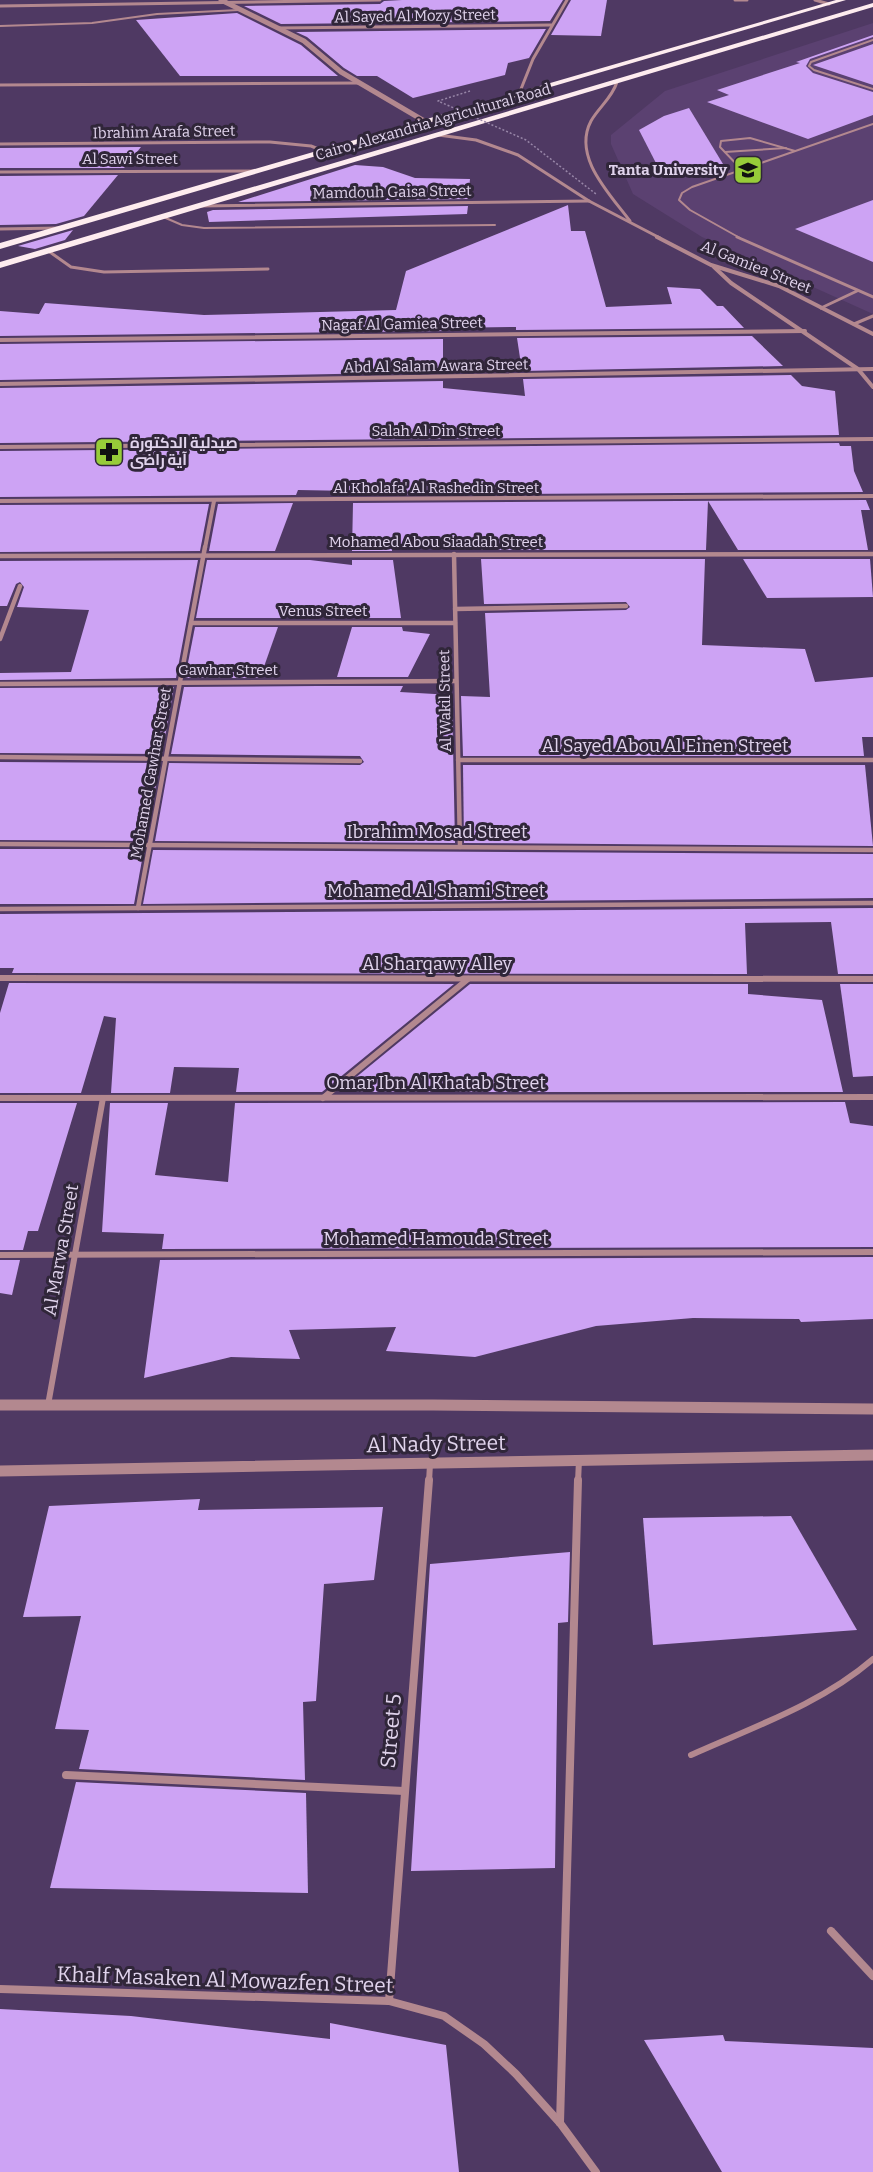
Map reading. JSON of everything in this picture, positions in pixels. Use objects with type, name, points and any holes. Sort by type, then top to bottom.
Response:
[{"type":"highway","name":"Cairo, Alexandria Agricultural Road","points":[[0,246],[843,0]]},
{"type":"highway","points":[[857,3],[871,6]]},
{"type":"highway","name":"Cairo, Alexandria Agricultural Road","points":[[0,265],[871,6]]},
{"type":"street","points":[[221,0],[304,41],[331,65],[426,122]]},
{"type":"street","points":[[0,6],[380,0]]},
{"type":"street","points":[[519,94],[551,25],[567,0]]},
{"type":"street","points":[[735,0],[747,0]]},
{"type":"street","points":[[815,0],[829,4]]},
{"type":"street","name":"Al Sayed Al Mozy Street","points":[[278,28],[551,25]]},
{"type":"street","name":"Al Gamiea Street","points":[[617,82],[609,102],[589,124],[586,149],[598,178],[631,221]]},
{"type":"street","points":[[0,85],[360,83]]},
{"type":"street","name":"Al Gamiea Street","points":[[438,135],[476,140],[512,152],[589,201],[631,221],[711,265],[779,286],[873,334]]},
{"type":"street","name":"Ibrahim Arafa Street","points":[[0,144],[270,141],[301,145],[326,152]]},
{"type":"street","name":"Al Sawi Street","points":[[0,172],[260,171]]},
{"type":"street","name":"Mamdouh Gaisa Street","points":[[195,206],[589,201]]},
{"type":"street","points":[[0,229],[63,228]]},
{"type":"street","points":[[711,265],[731,282],[858,369],[873,387]]},
{"type":"street","name":"Nagaf Al Gamiea Street","points":[[0,340],[805,331]]},
{"type":"street","name":"Abd Al Salam Awara Street","points":[[0,384],[873,369]]},
{"type":"street","name":"Salah Al Din Street","points":[[0,447],[873,439]]},
{"type":"street","name":"Al Kholafa' Al Rashedin Street","points":[[0,501],[873,496]]},
{"type":"street","name":"Mohamed Gawhar Street","points":[[138,908],[214,501]]},
{"type":"street","name":"Mohamed Abou Siaadah Street","points":[[0,556],[873,554]]},
{"type":"street","name":"Al Wakil Street","points":[[453,555],[460,847]]},
{"type":"street","points":[[0,639],[20,586]]},
{"type":"street","points":[[455,609],[626,606]]},
{"type":"street","name":"Venus Street","points":[[191,623],[455,623]]},
{"type":"street","name":"Gawhar Street","points":[[0,684],[456,681]]},
{"type":"street","points":[[0,757],[360,761]]},
{"type":"street","name":"Al Sayed Abou Al Einen Street","points":[[458,760],[873,760]]},
{"type":"street","name":"Ibrahim Mosad Street","points":[[0,844],[873,849]]},
{"type":"street","name":"Mohamed Al Shami Street","points":[[0,909],[873,903]]},
{"type":"street","name":"Al Sharqawy Alley","points":[[0,978],[873,979]]},
{"type":"street","points":[[322,1098],[469,979]]},
{"type":"street","name":"Omar Ibn Al Khatab Street","points":[[0,1098],[873,1097]]},
{"type":"street","name":"Al Marwa Street","points":[[48,1407],[103,1098]]},
{"type":"street","name":"Mohamed Hamouda Street","points":[[0,1255],[873,1252]]},
{"type":"street","name":"Al Nady Street","points":[[0,1405],[48,1407],[433,1405],[873,1409]]},
{"type":"street","name":"Al Nady Street","points":[[0,1471],[873,1455]]},
{"type":"street","points":[[560,2123],[579,1460]]},
{"type":"street","name":"Street 5","points":[[389,2001],[430,1464]]},
{"type":"street","points":[[66,1775],[404,1791]]},
{"type":"street","points":[[831,1931],[873,1976]]},
{"type":"street","name":"Khalf Masaken Al Mowazfen Street","points":[[0,1989],[389,2001],[444,2016],[484,2044],[516,2074],[560,2123],[596,2172]]},
{"type":"lane","points":[[0,26],[92,23],[157,14],[239,10]]},
{"type":"lane","points":[[873,40],[812,62],[809,66],[814,70],[873,89]]},
{"type":"lane","points":[[873,124],[686,190],[679,196],[679,200],[686,208],[715,225],[873,297]]},
{"type":"lane","points":[[742,170],[719,143],[744,136],[760,138],[795,151]]},
{"type":"lane","points":[[725,152],[788,148]]},
{"type":"lane","points":[[161,216],[182,225],[204,228],[495,225]]},
{"type":"lane","points":[[47,250],[71,267],[98,272],[268,269]]},
{"type":"lane","points":[[821,308],[857,291]]},
{"type":"lane","points":[[854,324],[873,316]]},
{"type":"lane","points":[[692,1755],[828,1692],[851,1678],[873,1659]]},
{"type":"path","points":[[470,92],[438,101],[526,140],[596,194]]},
{"type":"shaded area","name":"Tanta University","points":[[873,23],[873,314],[702,237],[633,194],[611,144],[611,135],[665,91]]},
{"type":"building","points":[[563,0],[550,21],[281,24],[244,6],[380,4],[384,1]]},
{"type":"building","points":[[571,0],[607,0],[601,36],[551,35]]},
{"type":"building","points":[[237,13],[301,45],[338,76],[180,76],[136,20]]},
{"type":"building","points":[[546,29],[529,58],[508,63],[505,75],[413,98],[377,76],[357,76],[307,37],[296,32]]},
{"type":"building","points":[[873,35],[873,37],[810,59],[806,66],[813,73],[873,92],[873,115],[808,139],[707,102],[729,95],[717,90],[800,63],[796,62]]},
{"type":"building","points":[[873,44],[873,85],[813,65]]},
{"type":"building","points":[[689,108],[723,164],[658,167],[639,130],[664,116]]},
{"type":"building","points":[[141,147],[124,168],[0,168],[0,148]]},
{"type":"building","points":[[355,165],[383,167],[415,178],[470,179],[468,199],[238,202]]},
{"type":"building","points":[[118,175],[84,216],[56,224],[0,225],[0,176]]},
{"type":"building","points":[[873,200],[873,262],[795,229]]},
{"type":"building","points":[[568,205],[571,231],[585,231],[606,307],[672,304],[667,287],[700,289],[717,306],[723,306],[744,328],[516,330],[516,327],[444,328],[444,331],[0,336],[0,311],[39,314],[45,303],[204,315],[396,310],[406,271]]},
{"type":"building","points":[[468,206],[467,214],[209,222],[207,212],[213,210]]},
{"type":"building","points":[[73,230],[65,240],[35,249],[18,246]]},
{"type":"building","points":[[752,336],[783,366],[522,371],[517,338]]},
{"type":"building","points":[[443,339],[443,372],[0,380],[0,344]]},
{"type":"building","points":[[791,375],[802,386],[835,391],[839,435],[0,443],[0,388],[443,381],[443,388],[525,396],[523,379]]},
{"type":"building","points":[[839,443],[840,446],[851,446],[854,471],[863,492],[353,495],[353,491],[298,490],[296,495],[0,497],[0,451]]},
{"type":"building","points":[[866,500],[870,510],[861,510],[868,550],[738,550],[708,501],[706,550],[481,550],[480,536],[474,548],[392,547],[392,551],[352,551],[353,503]]},
{"type":"building","points":[[293,503],[275,551],[209,551],[218,504]]},
{"type":"building","points":[[209,504],[200,551],[0,552],[0,505]]},
{"type":"building","points":[[481,559],[705,559],[702,645],[805,649],[815,682],[873,677],[873,737],[862,737],[864,756],[463,756],[461,696],[490,697],[485,613],[626,610],[630,607],[626,602],[484,604]]},
{"type":"building","points":[[743,559],[870,559],[873,597],[767,598]]},
{"type":"building","points":[[198,560],[176,678],[0,680],[0,673],[71,672],[89,610],[17,607],[24,587],[20,582],[16,584],[7,606],[0,606],[0,561]]},
{"type":"building","points":[[207,560],[310,560],[352,565],[352,560],[393,560],[401,618],[354,618],[357,608],[284,611],[282,618],[196,618]]},
{"type":"building","points":[[195,627],[278,627],[260,678],[185,678]]},
{"type":"building","points":[[352,627],[402,627],[403,631],[430,634],[408,677],[337,677]]},
{"type":"building","points":[[403,686],[400,692],[452,695],[455,843],[155,841],[169,763],[360,765],[364,762],[360,756],[171,754],[184,687]]},
{"type":"building","points":[[174,687],[162,754],[0,753],[0,688]]},
{"type":"building","points":[[0,762],[160,763],[146,841],[0,840]]},
{"type":"building","points":[[463,765],[865,765],[873,846],[464,843]]},
{"type":"building","points":[[0,849],[144,849],[134,904],[0,904]]},
{"type":"building","points":[[153,850],[873,854],[873,898],[143,904]]},
{"type":"building","points":[[873,908],[873,974],[838,974],[831,922],[745,923],[747,974],[12,973],[14,968],[0,968],[0,914]]},
{"type":"building","points":[[9,983],[454,984],[322,1092],[236,1092],[239,1068],[174,1067],[170,1093],[111,1093],[116,1018],[104,1016],[81,1093],[0,1093],[0,1013]]},
{"type":"building","points":[[470,984],[748,984],[748,994],[822,1000],[843,1092],[338,1092]]},
{"type":"building","points":[[840,984],[873,984],[873,1076],[853,1077]]},
{"type":"building","points":[[845,1102],[850,1123],[873,1126],[873,1247],[162,1249],[164,1234],[102,1232],[110,1103],[168,1103],[155,1175],[228,1182],[235,1103]]},
{"type":"building","points":[[0,1103],[77,1103],[38,1231],[28,1231],[23,1250],[0,1250]]},
{"type":"building","points":[[873,1257],[873,1319],[801,1322],[799,1319],[693,1318],[596,1326],[475,1357],[386,1351],[396,1327],[289,1330],[300,1359],[231,1357],[144,1378],[160,1260]]},
{"type":"building","points":[[0,1260],[20,1260],[12,1295],[0,1293]]},
{"type":"building","points":[[200,1499],[198,1510],[383,1507],[374,1580],[324,1584],[316,1701],[303,1702],[305,1780],[79,1769],[89,1730],[55,1729],[81,1616],[23,1617],[49,1506]]},
{"type":"building","points":[[791,1516],[857,1630],[653,1645],[643,1518]]},
{"type":"building","points":[[570,1552],[568,1622],[558,1623],[555,1868],[411,1871],[430,1564]]},
{"type":"building","points":[[76,1782],[306,1793],[308,1893],[50,1888]]},
{"type":"building","points":[[0,2009],[131,2016],[330,2039],[330,2023],[446,2045],[459,2172],[0,2172]]},
{"type":"building","points":[[723,2035],[725,2041],[873,2048],[873,2172],[722,2172],[644,2040]]},
{"type":"place","name":"Tanta University","points":[[748,170]]},
{"type":"place","name":"صيدلية الدكتورة آية راضى","points":[[109,452]]}]
